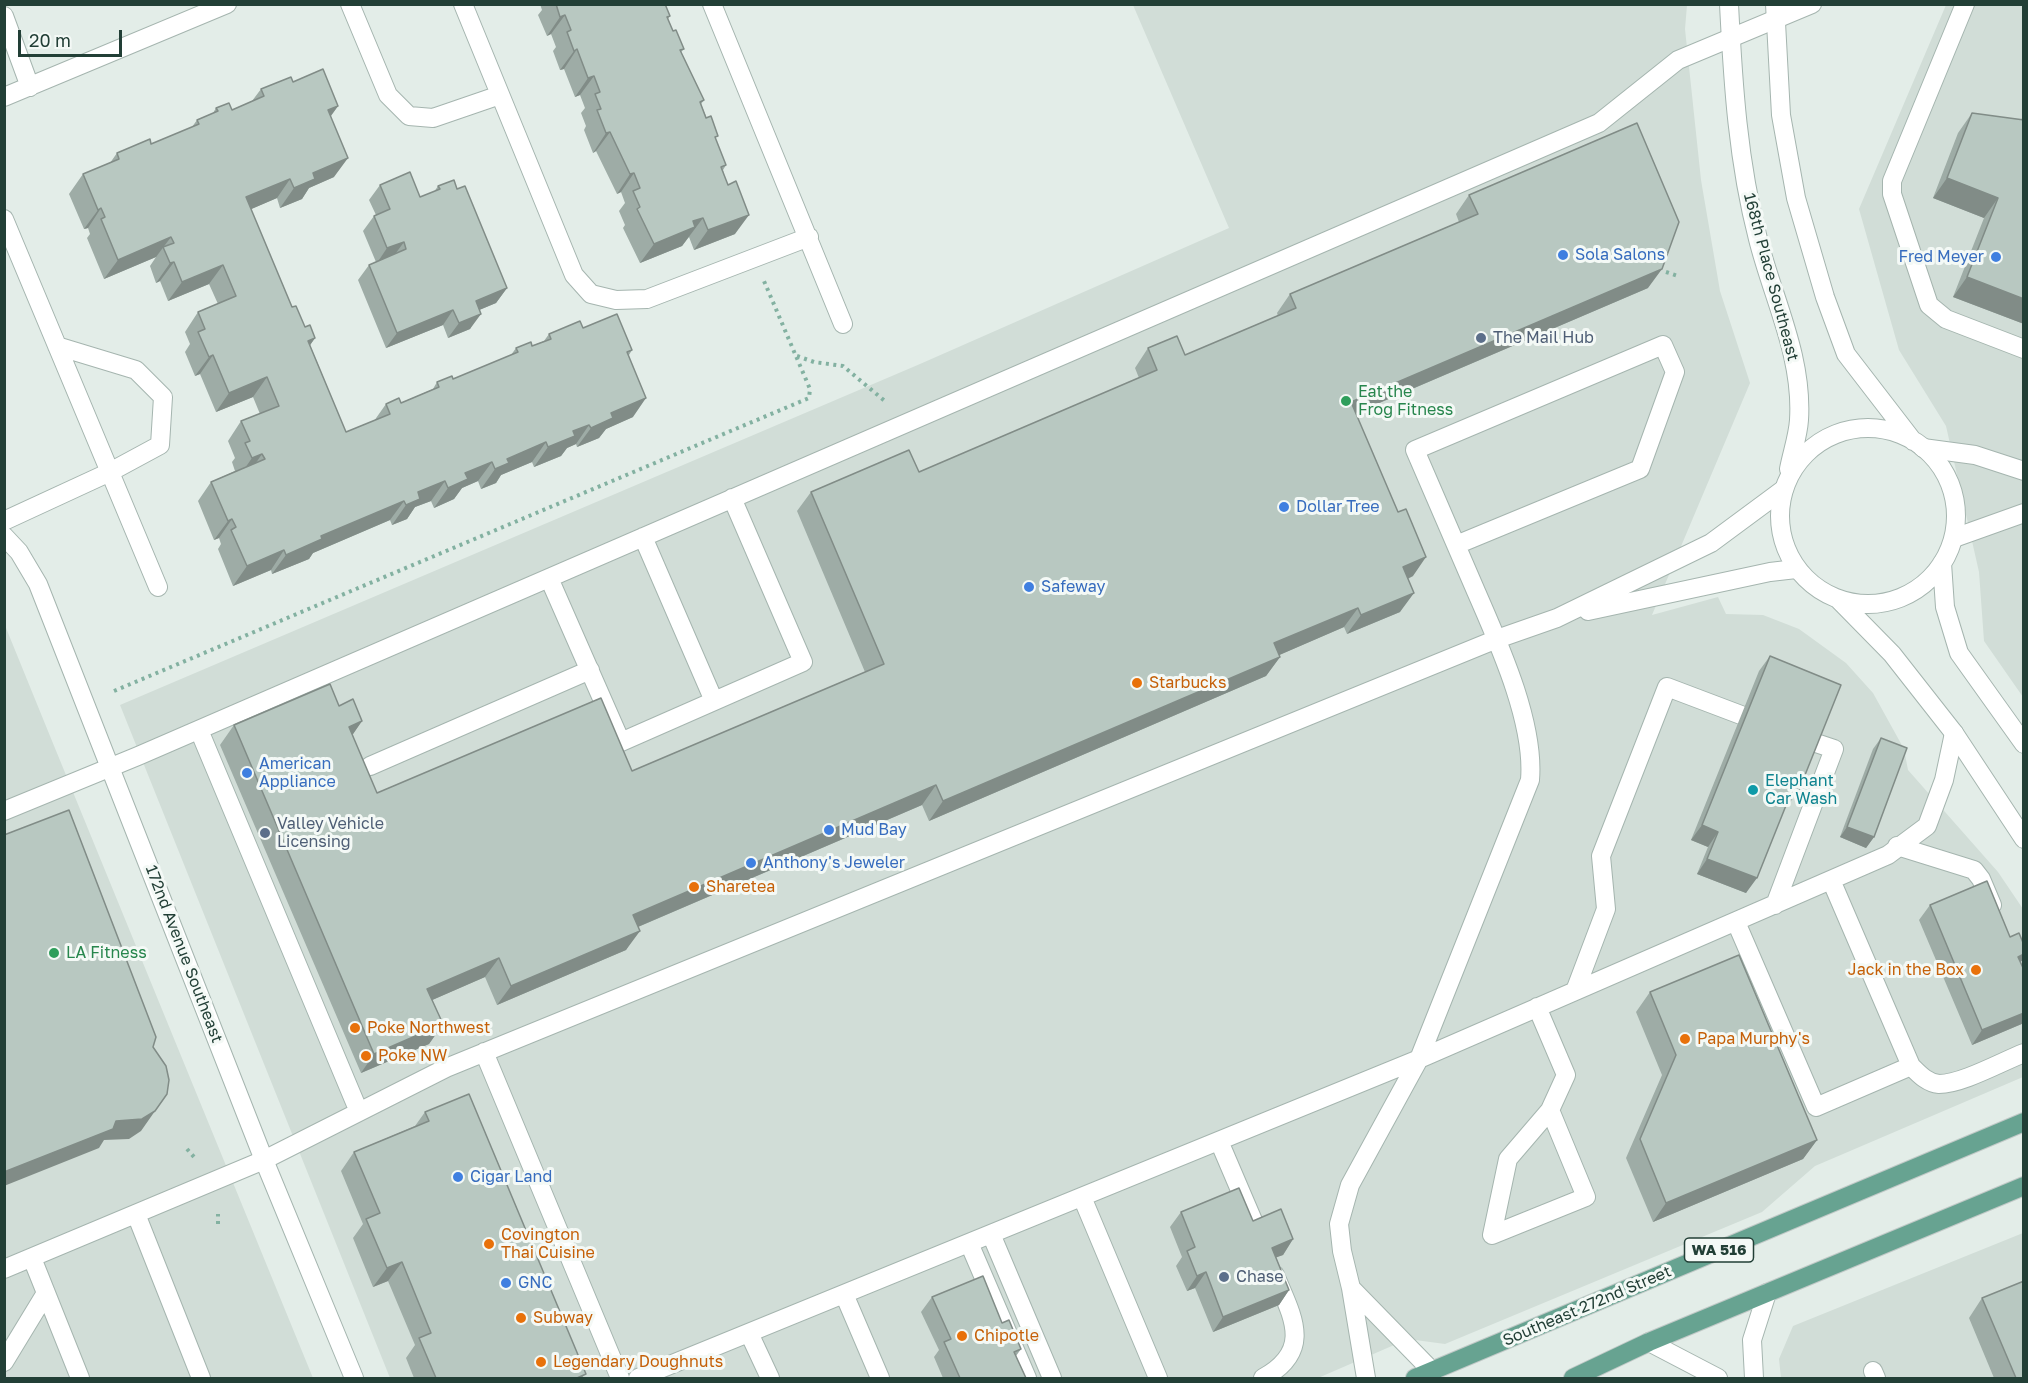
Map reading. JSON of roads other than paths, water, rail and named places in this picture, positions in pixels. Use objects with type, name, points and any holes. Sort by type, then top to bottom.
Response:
[{"type":"main road","name":"Southeast 272nd Street","points":[[1423,1375],[2024,1122]]},
{"type":"main road","points":[[1574,1378],[1649,1342],[2024,1186]]},
{"type":"street","points":[[4,97],[227,4]]},
{"type":"street","points":[[350,4],[388,95],[409,117],[434,118],[500,94]]},
{"type":"street","points":[[463,4],[574,275],[591,294],[616,300],[647,299],[809,237]]},
{"type":"street","points":[[712,4],[843,324]]},
{"type":"street","name":"168th Place Southeast","points":[[1729,4],[1738,146],[1758,240],[1787,329],[1796,369],[1799,420],[1786,483]]},
{"type":"street","points":[[4,811],[111,768],[1599,123],[1678,60],[1731,38],[1774,13],[1812,4]]},
{"type":"street","points":[[1965,4],[1892,181],[1892,194],[1929,305],[1946,318],[2024,349]]},
{"type":"street","points":[[1774,13],[1781,115],[1796,198],[1825,297],[1846,354],[1918,446],[1976,455],[2024,471]]},
{"type":"street","points":[[4,16],[30,87]]},
{"type":"street","points":[[4,219],[158,587]]},
{"type":"street","points":[[1366,1378],[1339,1224],[1350,1185],[1419,1059],[1530,780],[1532,760],[1523,721],[1497,639],[1456,545],[1416,450],[1663,345],[1675,372],[1640,469],[1456,545]]},
{"type":"street","points":[[4,521],[110,472],[160,445],[163,397],[136,370],[57,346]]},
{"type":"street","points":[[4,1269],[264,1160],[446,1068],[484,1052],[1497,639],[1557,618],[1711,543],[1786,483],[1804,454],[1827,437],[1855,428],[1879,428],[1903,435],[1937,462],[1948,479],[1955,498],[1954,538],[1949,552],[1942,564],[1922,586],[1896,599],[1867,604],[1838,599],[1815,587],[1796,569],[1785,548],[1779,524],[1786,483]]},
{"type":"street","points":[[549,578],[621,742],[803,662],[732,498]]},
{"type":"street","points":[[1954,538],[2024,513]]},
{"type":"street","name":"172nd Avenue Southeast","points":[[4,536],[19,552],[38,584],[264,1160],[354,1378]]},
{"type":"street","points":[[643,537],[714,701]]},
{"type":"street","points":[[1942,564],[1945,606],[1959,653],[2024,744]]},
{"type":"street","points":[[1557,618],[1770,572],[1796,569]]},
{"type":"street","points":[[1838,599],[1892,654],[1954,733],[2024,839]]},
{"type":"street","points":[[369,766],[590,670]]},
{"type":"street","points":[[1575,991],[1606,909],[1601,856],[1667,687],[1742,715]]},
{"type":"street","points":[[199,730],[359,1112]]},
{"type":"street","points":[[638,1378],[1419,1059],[1888,855],[1897,846],[1927,826],[1942,788],[1954,733]]},
{"type":"street","points":[[1774,905],[1834,749],[1813,742]]},
{"type":"street","points":[[1897,846],[1974,870],[1981,879],[1998,921]]},
{"type":"street","points":[[1831,880],[1911,1066],[1922,1077],[1938,1084],[1956,1080],[2024,1053]]},
{"type":"street","points":[[1736,922],[1816,1107],[1911,1066]]},
{"type":"street","points":[[1537,1007],[1566,1075],[1550,1110],[1508,1159],[1492,1235],[1586,1197],[1550,1110]]},
{"type":"street","points":[[484,1052],[620,1378]]},
{"type":"street","points":[[1219,1141],[1257,1230]]},
{"type":"street","points":[[1082,1197],[1158,1378]]},
{"type":"street","points":[[136,1214],[201,1378]]},
{"type":"street","points":[[991,1234],[1052,1378]]},
{"type":"street","points":[[969,1243],[1027,1378]]},
{"type":"street","points":[[32,1258],[80,1378]]},
{"type":"street","points":[[1263,1378],[1284,1362],[1296,1337],[1296,1323],[1269,1260]]},
{"type":"street","points":[[1350,1288],[1423,1375]]},
{"type":"street","points":[[4,1362],[46,1293]]},
{"type":"street","points":[[1754,1378],[1752,1340],[1767,1293]]},
{"type":"street","points":[[844,1294],[880,1378]]},
{"type":"street","points":[[749,1333],[770,1378]]},
{"type":"street","points":[[1649,1342],[1718,1378]]},
{"type":"place","name":"Sola Salons","points":[[1563,255]]},
{"type":"place","name":"Fred Meyer","points":[[1996,257]]},
{"type":"place","name":"The Mail Hub","points":[[1481,338]]},
{"type":"place","name":"Eat the Frog Fitness","points":[[1346,401]]},
{"type":"place","name":"Dollar Tree","points":[[1284,507]]},
{"type":"place","name":"Safeway","points":[[1029,587]]},
{"type":"place","name":"Starbucks","points":[[1137,683]]},
{"type":"place","name":"American Appliance","points":[[247,773]]},
{"type":"place","name":"Elephant Car Wash","points":[[1753,790]]},
{"type":"place","name":"Mud Bay","points":[[829,830]]},
{"type":"place","name":"Valley Vehicle Licensing","points":[[265,833]]},
{"type":"place","name":"Anthony's Jeweler","points":[[751,863]]},
{"type":"place","name":"Sharetea","points":[[694,887]]},
{"type":"place","name":"LA Fitness","points":[[54,953]]},
{"type":"place","name":"Jack in the Box","points":[[1976,970]]},
{"type":"place","name":"Poke Northwest","points":[[355,1028]]},
{"type":"place","name":"Papa Murphy's","points":[[1685,1039]]},
{"type":"place","name":"Poke NW","points":[[366,1056]]},
{"type":"place","name":"Cigar Land","points":[[458,1177]]},
{"type":"place","name":"Covington Thai Cuisine","points":[[489,1244]]},
{"type":"place","name":"Chase","points":[[1224,1277]]},
{"type":"place","name":"GNC","points":[[506,1283]]},
{"type":"place","name":"Subway","points":[[521,1318]]},
{"type":"place","name":"Chipotle","points":[[962,1336]]},
{"type":"place","name":"Legendary Doughnuts","points":[[541,1362]]}]
